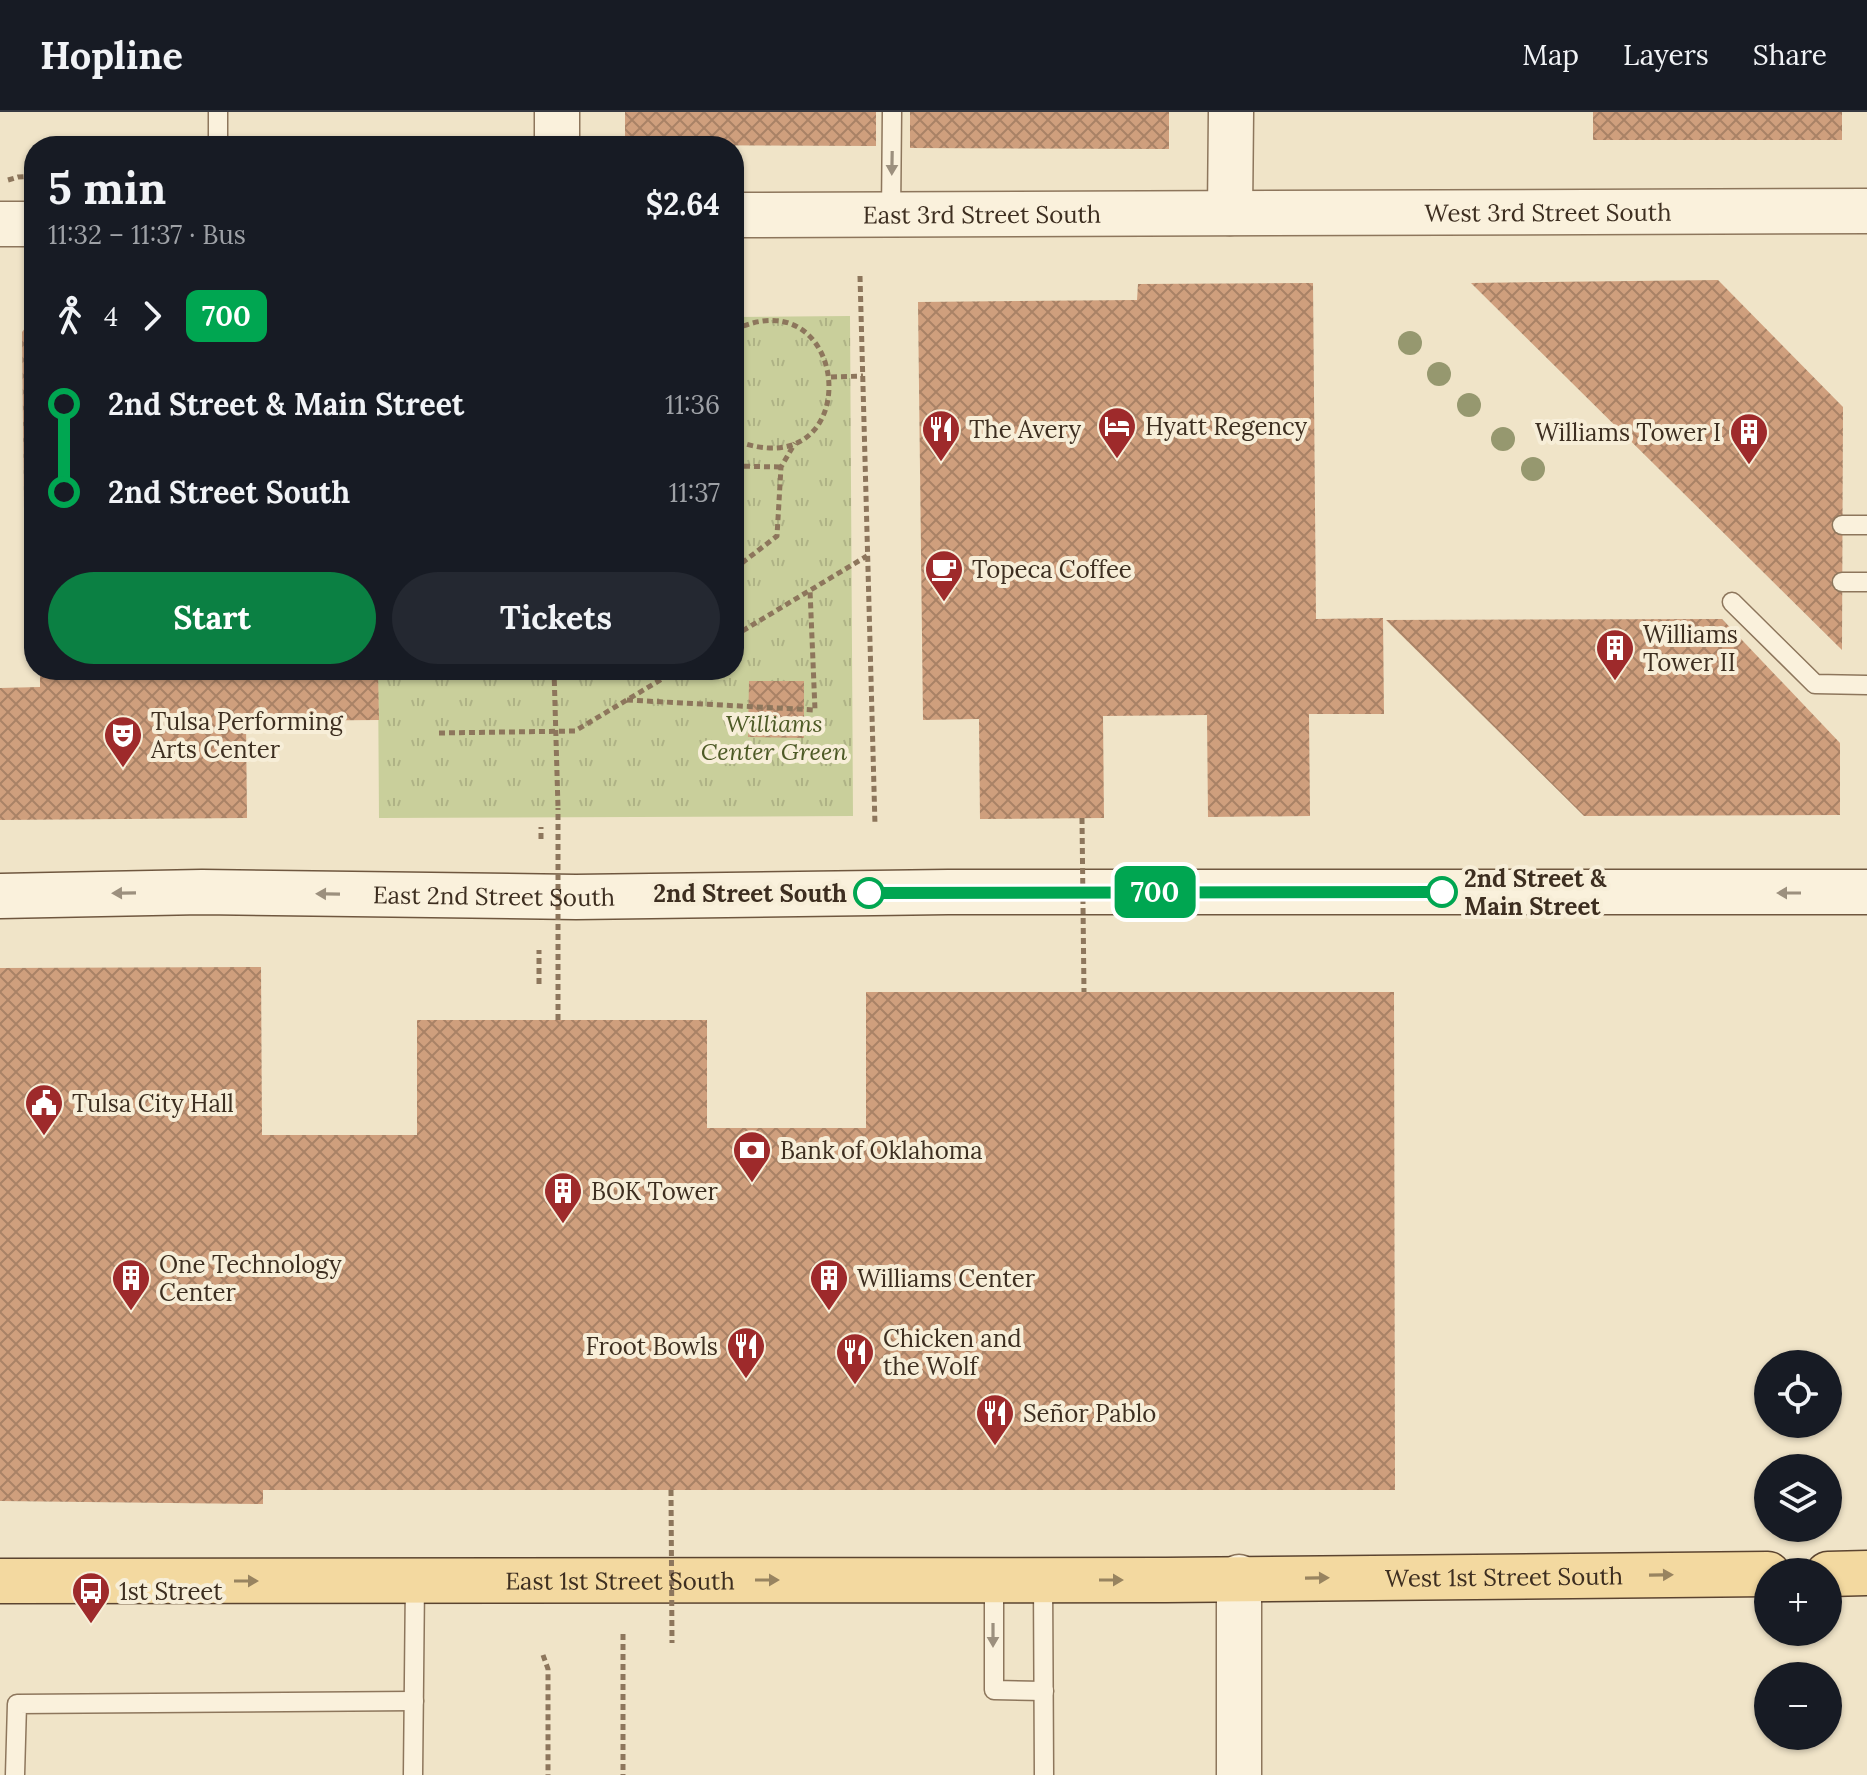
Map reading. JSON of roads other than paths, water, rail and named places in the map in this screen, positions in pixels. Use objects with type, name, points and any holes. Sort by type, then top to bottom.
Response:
[{"type":"main road","points":[[557,112],[557,136]]},
{"type":"main road","points":[[1230,213],[1231,112]]},
{"type":"main road","name":"West 3rd Street South","points":[[1230,213],[1867,211]]},
{"type":"main road","name":"East 3rd Street South","points":[[744,215],[1230,213]]},
{"type":"main road","points":[[0,224],[24,224]]},
{"type":"main road","name":"East 2nd Street South","points":[[0,896],[202,892],[564,897],[948,892],[1867,892]]},
{"type":"main road","points":[[1842,1574],[1867,1573]]},
{"type":"main road","name":"West 1st Street South","points":[[1239,1577],[1754,1574]]},
{"type":"main road","points":[[1239,1577],[1239,1775]]},
{"type":"main road","name":"East 1st Street South","points":[[0,1581],[1239,1577]]},
{"type":"lane","points":[[218,112],[218,136]]},
{"type":"lane","points":[[891,214],[892,112]]},
{"type":"lane","points":[[1842,525],[1867,525]]},
{"type":"lane","points":[[1842,582],[1867,582]]},
{"type":"lane","points":[[1732,602],[1815,684],[1867,685]]},
{"type":"lane","points":[[994,1580],[994,1690],[1044,1691]]},
{"type":"lane","points":[[1043,1580],[1044,1775]]},
{"type":"lane","points":[[413,1775],[415,1581]]},
{"type":"lane","points":[[15,1775],[17,1704],[414,1701]]},
{"type":"place","name":"Hyatt Regency","points":[[1117,460]]},
{"type":"place","name":"The Avery","points":[[941,463]]},
{"type":"place","name":"Williams Tower I","points":[[1749,466]]},
{"type":"place","name":"Topeca Coffee","points":[[944,603]]},
{"type":"place","name":"Williams Tower II","points":[[1615,682]]},
{"type":"place","name":"Tulsa Performing Arts Center","points":[[123,769]]},
{"type":"place","name":"2nd Street & Main Street","points":[[1442,892]]},
{"type":"place","name":"2nd Street South","points":[[869,893]]},
{"type":"place","name":"Tulsa City Hall","points":[[44,1137]]},
{"type":"place","name":"Bank of Oklahoma","points":[[752,1184]]},
{"type":"place","name":"BOK Tower","points":[[563,1225]]},
{"type":"place","name":"One Technology Center","points":[[131,1312]]},
{"type":"place","name":"Williams Center","points":[[829,1312]]},
{"type":"place","name":"Froot Bowls","points":[[746,1380]]},
{"type":"place","name":"Chicken and the Wolf","points":[[855,1386]]},
{"type":"place","name":"Señor Pablo","points":[[995,1447]]},
{"type":"place","name":"1st Street","points":[[91,1625]]},
{"type":"park label","name":"Williams Center Green","points":[[774,737]]}]
